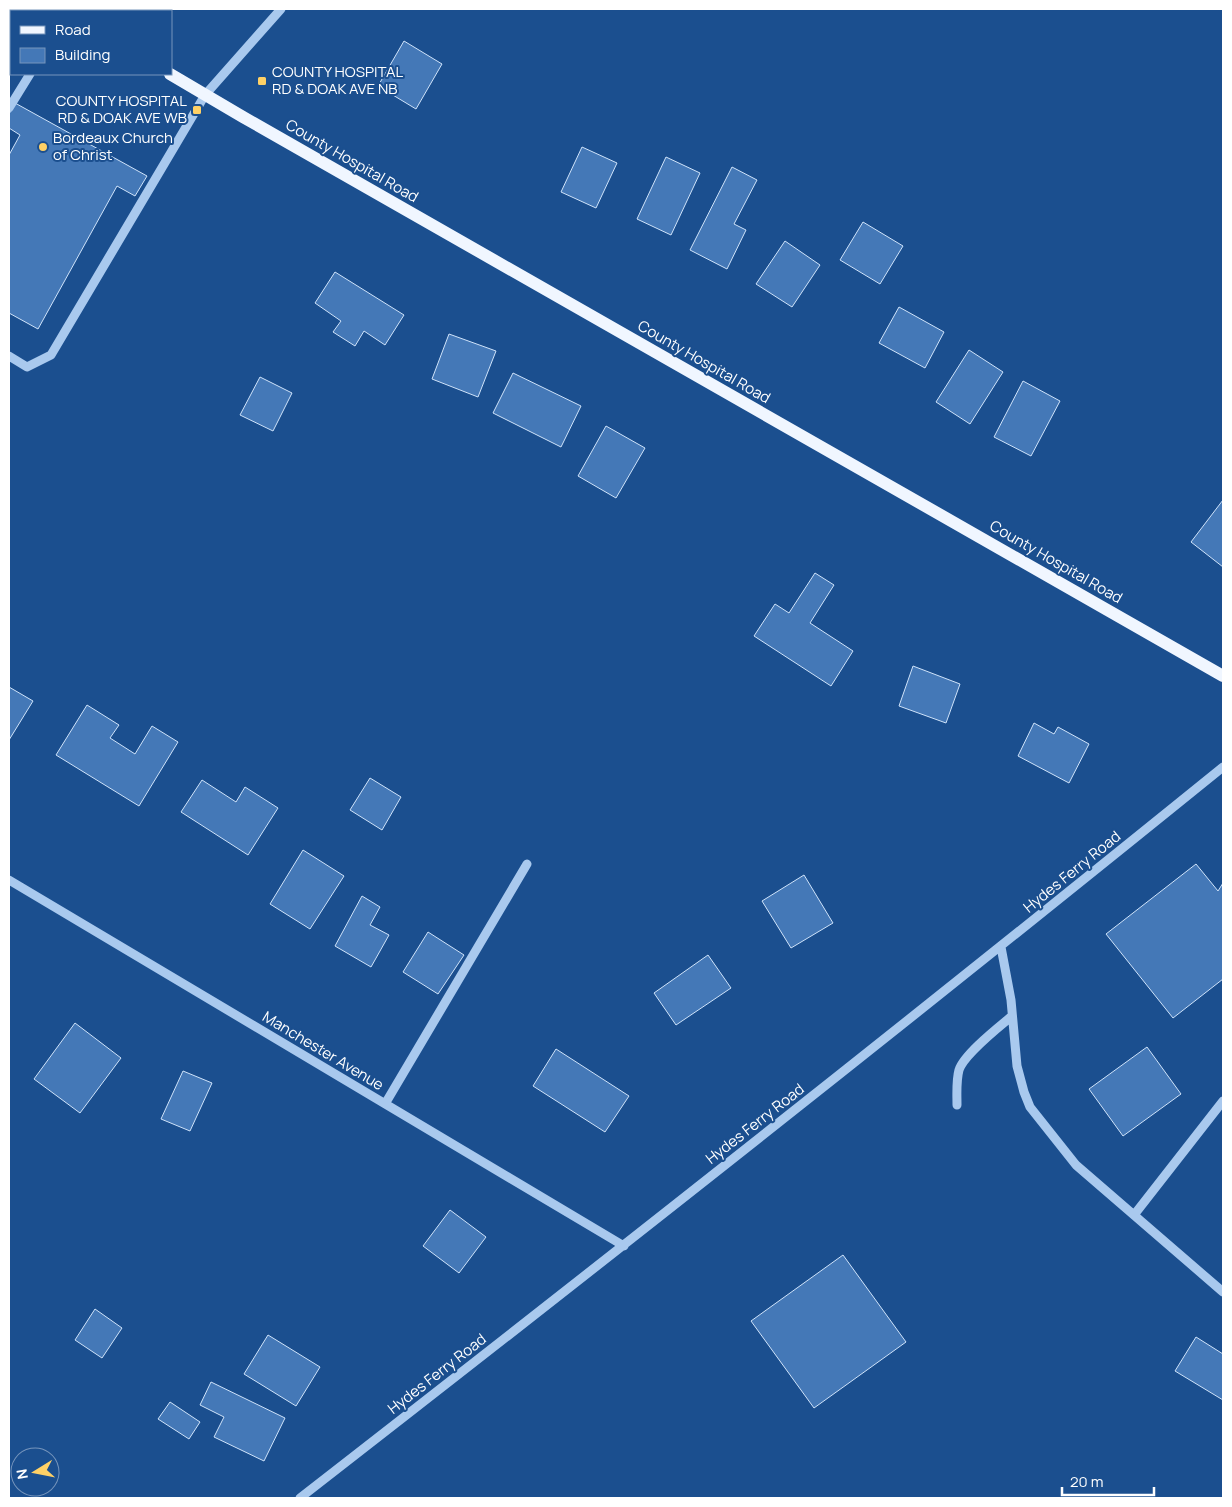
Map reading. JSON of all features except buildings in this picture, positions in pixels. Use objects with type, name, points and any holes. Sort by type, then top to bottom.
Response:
[{"type":"main road","name":"County Hospital Road","points":[[172,75],[1223,676]]},
{"type":"street","points":[[9,356],[27,367],[51,355],[206,96],[280,9]]},
{"type":"street","points":[[9,108],[29,75]]},
{"type":"street","name":"Hydes Ferry Road","points":[[300,1498],[624,1246],[1001,947],[1223,767]]},
{"type":"street","points":[[385,1104],[527,864]]},
{"type":"street","name":"Manchester Avenue","points":[[9,880],[624,1246]]},
{"type":"street","points":[[1001,947],[1011,1000],[1017,1066],[1030,1107],[1076,1165],[1223,1292]]},
{"type":"street","points":[[957,1106],[957,1080],[960,1067],[973,1051],[1012,1016]]},
{"type":"street","points":[[1134,1215],[1223,1101]]},
{"type":"place","name":"COUNTY HOSPITAL RD & DOAK AVE NB","points":[[262,81]]},
{"type":"place","name":"COUNTY HOSPITAL RD & DOAK AVE WB","points":[[197,110]]},
{"type":"place","name":"Bordeaux Church of Christ","points":[[43,147]]}]
